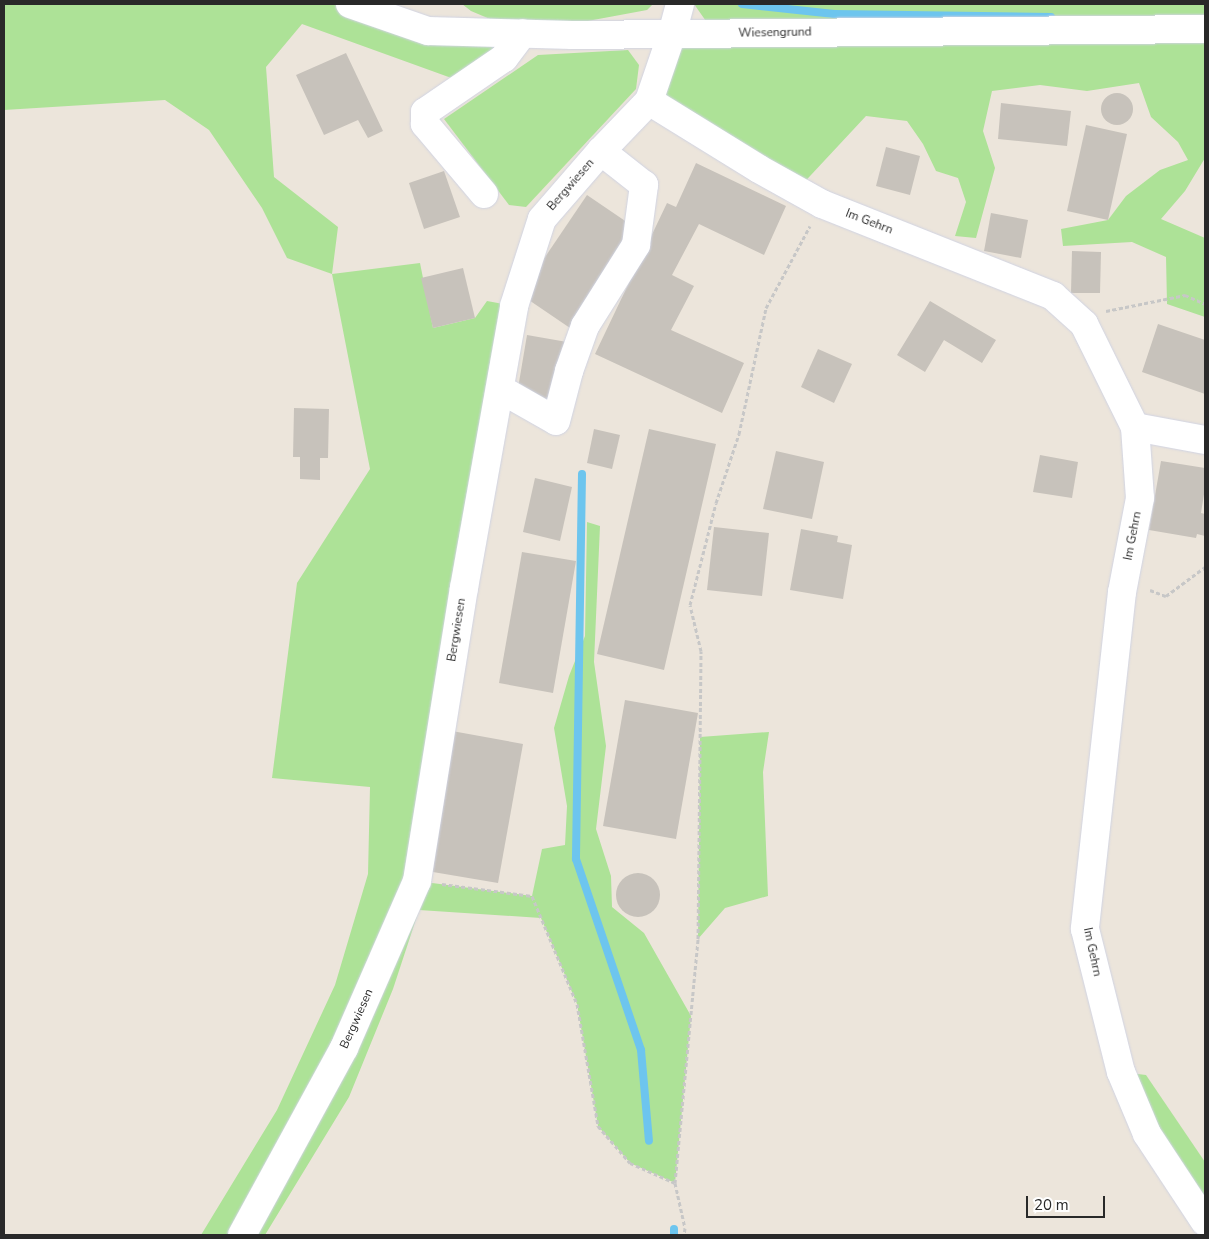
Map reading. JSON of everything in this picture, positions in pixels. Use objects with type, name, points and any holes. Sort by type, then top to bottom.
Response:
[{"type":"street","name":"Wiesengrund","points":[[350,4],[428,31],[672,34],[1205,30]]},
{"type":"street","name":"Bergwiesen","points":[[242,1235],[344,1048],[417,881],[464,588],[514,306],[542,219],[600,151],[649,101],[672,34],[680,4]]},
{"type":"street","points":[[484,194],[425,124],[424,112],[504,58],[523,33]]},
{"type":"street","name":"Im Gehrn","points":[[649,101],[759,169],[822,204],[1053,296],[1084,324],[1135,427],[1140,498],[1124,580],[1084,928],[1121,1072],[1147,1134],[1205,1222]]},
{"type":"street","points":[[500,389],[556,421],[569,371],[585,326],[636,245],[644,185],[600,151]]},
{"type":"street","points":[[1135,427],[1205,440]]},
{"type":"path","points":[[684,1235],[685,1228],[675,1184],[698,939],[700,651],[690,606],[716,503],[739,434],[766,308],[822,204]]},
{"type":"path","points":[[1084,324],[1110,308],[1185,295],[1205,304]]},
{"type":"path","points":[[1124,580],[1166,596],[1205,567]]},
{"type":"path","points":[[417,881],[532,896],[577,1004],[598,1126],[630,1164],[675,1184]]},
{"type":"green space","points":[[4,4],[350,4],[428,31],[521,32],[471,11],[462,4],[653,4],[647,10],[523,33],[468,84],[302,24],[266,67],[274,177],[338,227],[332,274],[287,258],[262,208],[209,130],[165,100],[4,110]]},
{"type":"green space","points":[[694,4],[1205,4],[1205,158],[1185,191],[1161,219],[1205,238],[1205,317],[1167,304],[1166,257],[1132,242],[1063,246],[1061,229],[1108,220],[1126,196],[1160,170],[1188,160],[1178,142],[1151,117],[1139,83],[1087,91],[1040,85],[992,91],[983,131],[995,168],[976,238],[955,236],[966,202],[958,178],[936,171],[923,144],[907,121],[866,116],[797,190],[649,101],[672,34],[715,34]]},
{"type":"green space","points":[[628,50],[639,65],[636,89],[526,207],[509,205],[444,119],[538,55]]},
{"type":"green space","points":[[420,263],[433,328],[475,318],[487,301],[514,306],[417,881],[532,896],[542,849],[565,845],[567,806],[554,728],[569,676],[585,636],[587,522],[600,526],[594,662],[606,746],[596,829],[611,876],[612,907],[644,933],[691,1016],[675,1183],[630,1163],[598,1126],[577,1004],[541,918],[419,910],[393,989],[349,1097],[265,1235],[201,1235],[277,1110],[335,985],[368,874],[370,787],[272,778],[297,583],[370,469],[332,274]]},
{"type":"green space","points":[[769,732],[763,772],[768,896],[725,908],[698,939],[700,737]]},
{"type":"green space","points":[[1121,1072],[1146,1075],[1205,1162],[1205,1222]]},
{"type":"building","points":[[346,53],[383,131],[368,138],[358,120],[324,135],[296,75]]},
{"type":"building","points":[[1117,93],[1123,94],[1128,98],[1132,103],[1132,115],[1128,120],[1123,124],[1117,125],[1111,124],[1106,120],[1102,115],[1101,109],[1102,103],[1106,98],[1111,94]]},
{"type":"building","points":[[1001,103],[1071,111],[1067,146],[998,139]]},
{"type":"building","points":[[1086,125],[1127,134],[1108,220],[1067,211]]},
{"type":"building","points":[[886,147],[920,156],[910,195],[876,186]]},
{"type":"building","points":[[696,163],[786,206],[764,255],[699,224],[672,275],[694,286],[671,330],[744,363],[722,413],[595,354],[667,203],[676,207]]},
{"type":"building","points":[[444,171],[460,217],[424,229],[409,183]]},
{"type":"building","points":[[587,195],[637,229],[570,328],[520,294]]},
{"type":"building","points":[[991,213],[1028,220],[1021,258],[984,251]]},
{"type":"building","points":[[1072,251],[1101,252],[1100,293],[1071,293]]},
{"type":"building","points":[[463,268],[475,318],[433,328],[421,278]]},
{"type":"building","points":[[930,301],[996,340],[982,363],[944,340],[925,372],[897,355]]},
{"type":"building","points":[[1158,324],[1205,340],[1205,394],[1142,372]]},
{"type":"building","points":[[527,335],[567,342],[556,401],[517,394]]},
{"type":"building","points":[[818,349],[852,364],[834,403],[801,387]]},
{"type":"building","points":[[294,408],[329,409],[328,458],[320,458],[320,480],[300,479],[300,457],[293,457]]},
{"type":"building","points":[[594,429],[620,435],[612,469],[587,463]]},
{"type":"building","points":[[649,429],[716,444],[664,670],[597,654]]},
{"type":"building","points":[[776,451],[824,462],[812,519],[763,509]]},
{"type":"building","points":[[1040,455],[1078,462],[1072,498],[1033,492]]},
{"type":"building","points":[[1161,461],[1205,468],[1205,488],[1201,513],[1205,514],[1205,536],[1197,534],[1196,538],[1149,530]]},
{"type":"building","points":[[535,478],[572,487],[560,541],[523,532]]},
{"type":"building","points":[[714,527],[769,533],[762,596],[707,590]]},
{"type":"building","points":[[801,529],[838,536],[837,542],[852,545],[843,599],[790,590]]},
{"type":"building","points":[[522,552],[576,561],[553,693],[499,683]]},
{"type":"building","points":[[625,700],[698,713],[676,839],[603,826]]},
{"type":"building","points":[[452,731],[523,744],[498,883],[427,871]]},
{"type":"building","points":[[642,873],[654,879],[659,886],[659,904],[654,911],[647,916],[634,917],[626,914],[619,907],[616,891],[619,883],[626,876]]},
{"type":"waterway","points":[[742,4],[834,14],[1051,17]]},
{"type":"waterway","points":[[582,474],[576,859],[641,1050],[649,1141]]},
{"type":"waterway","points":[[674,1229],[674,1235]]}]
